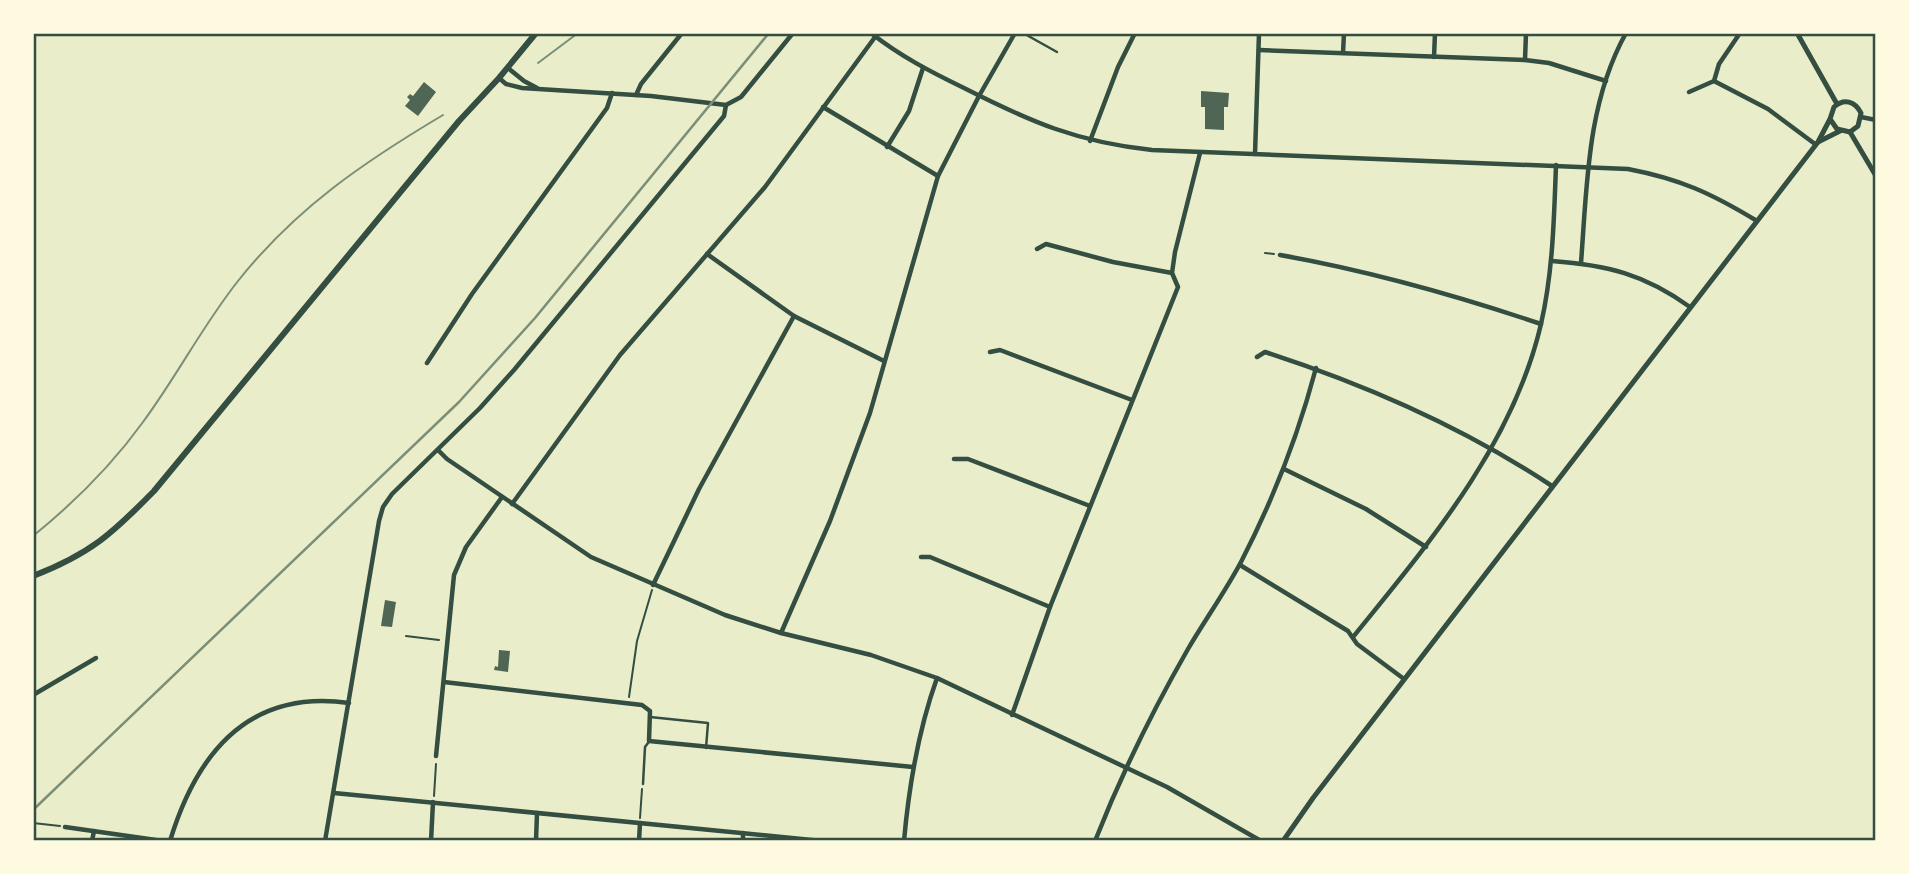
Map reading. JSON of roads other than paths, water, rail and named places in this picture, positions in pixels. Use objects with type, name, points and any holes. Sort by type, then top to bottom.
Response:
[{"type":"main road","points":[[33,576],[95,546],[154,491],[459,121],[536,33]]},
{"type":"street","points":[[636,95],[641,84],[682,33]]},
{"type":"street","points":[[499,78],[506,84],[522,88],[636,95],[726,105],[741,97],[793,33]]},
{"type":"street","points":[[782,633],[870,412],[939,176],[979,96],[1015,33]]},
{"type":"street","points":[[1090,141],[1118,67],[1135,33]]},
{"type":"street","points":[[1255,154],[1259,33]]},
{"type":"street","points":[[1343,53],[1344,33]]},
{"type":"street","points":[[1434,57],[1435,33]]},
{"type":"street","points":[[1525,60],[1526,33]]},
{"type":"street","points":[[1581,263],[1592,134],[1606,81],[1626,33]]},
{"type":"street","points":[[1689,92],[1714,81],[1719,64],[1740,33]]},
{"type":"street","points":[[1797,33],[1837,104]]},
{"type":"street","points":[[512,504],[613,364],[765,187],[875,34],[923,68],[979,96],[1043,126],[1090,141],[1152,150],[1628,169],[1686,183],[1757,220]]},
{"type":"street","points":[[1259,50],[1525,60],[1549,63],[1606,81]]},
{"type":"street","points":[[508,68],[537,88]]},
{"type":"street","points":[[887,147],[909,111],[923,68]]},
{"type":"street","points":[[1714,81],[1768,109],[1817,143]]},
{"type":"street","points":[[427,363],[464,305],[607,108],[612,93]]},
{"type":"street","points":[[1283,841],[1404,679],[1817,143],[1832,110],[1845,101],[1853,103],[1859,109],[1861,117],[1858,126],[1850,132],[1840,131],[1817,143]]},
{"type":"street","points":[[325,841],[383,507],[392,494],[514,370],[724,116],[726,105]]},
{"type":"street","points":[[823,107],[939,176]]},
{"type":"street","points":[[1861,117],[1876,120]]},
{"type":"street","points":[[1830,119],[1840,131]]},
{"type":"street","points":[[1850,132],[1876,176]]},
{"type":"street","points":[[1012,715],[1050,607],[1178,287],[1172,273],[1175,252],[1200,152]]},
{"type":"street","points":[[1353,638],[1426,547],[1460,499],[1491,448],[1525,375],[1541,324],[1552,261],[1556,165]]},
{"type":"street","points":[[1037,249],[1046,244],[1113,262],[1172,273]]},
{"type":"street","points":[[707,254],[794,316],[884,361]]},
{"type":"street","points":[[1280,255],[1402,281],[1541,324]]},
{"type":"street","points":[[1552,261],[1609,267],[1637,276],[1690,307]]},
{"type":"street","points":[[653,585],[699,489],[794,316]]},
{"type":"street","points":[[990,352],[1000,350],[1132,400]]},
{"type":"street","points":[[1257,357],[1265,352],[1382,394],[1491,448],[1552,486]]},
{"type":"street","points":[[1095,841],[1127,767],[1188,650],[1240,565],[1284,469],[1316,369]]},
{"type":"street","points":[[438,450],[582,552],[725,615],[782,633],[871,655],[937,678],[1127,767],[1217,814],[1261,841]]},
{"type":"street","points":[[954,459],[968,458],[1090,506]]},
{"type":"street","points":[[1284,469],[1374,513],[1426,547]]},
{"type":"street","points":[[436,755],[452,585],[457,564],[502,497]]},
{"type":"street","points":[[920,556],[930,557],[1050,607]]},
{"type":"street","points":[[1240,565],[1348,631],[1357,644],[1404,679]]},
{"type":"street","points":[[33,695],[96,659]]},
{"type":"street","points":[[904,841],[913,767],[937,678]]},
{"type":"street","points":[[444,682],[646,707],[650,711],[649,741],[913,767]]},
{"type":"street","points":[[170,841],[186,794],[197,775],[211,754],[241,725],[276,707],[295,702],[321,700],[349,703]]},
{"type":"street","points":[[334,793],[822,841]]},
{"type":"street","points":[[431,841],[433,802]]},
{"type":"street","points":[[536,841],[537,813]]},
{"type":"street","points":[[639,841],[640,823]]},
{"type":"street","points":[[65,827],[163,841]]},
{"type":"street","points":[[92,841],[94,831]]},
{"type":"street","points":[[743,832],[743,841]]},
{"type":"lane","points":[[1023,33],[1057,52]]},
{"type":"lane","points":[[650,717],[708,723],[706,748]]},
{"type":"lane","points":[[643,784],[645,747],[649,741]]},
{"type":"tram line","points":[[538,63],[578,33]]},
{"type":"tram line","points":[[33,536],[64,510],[119,453],[155,405],[225,298],[283,231],[359,169],[443,115]]},
{"type":"railway","points":[[33,810],[459,402],[535,318],[769,33]]}]
